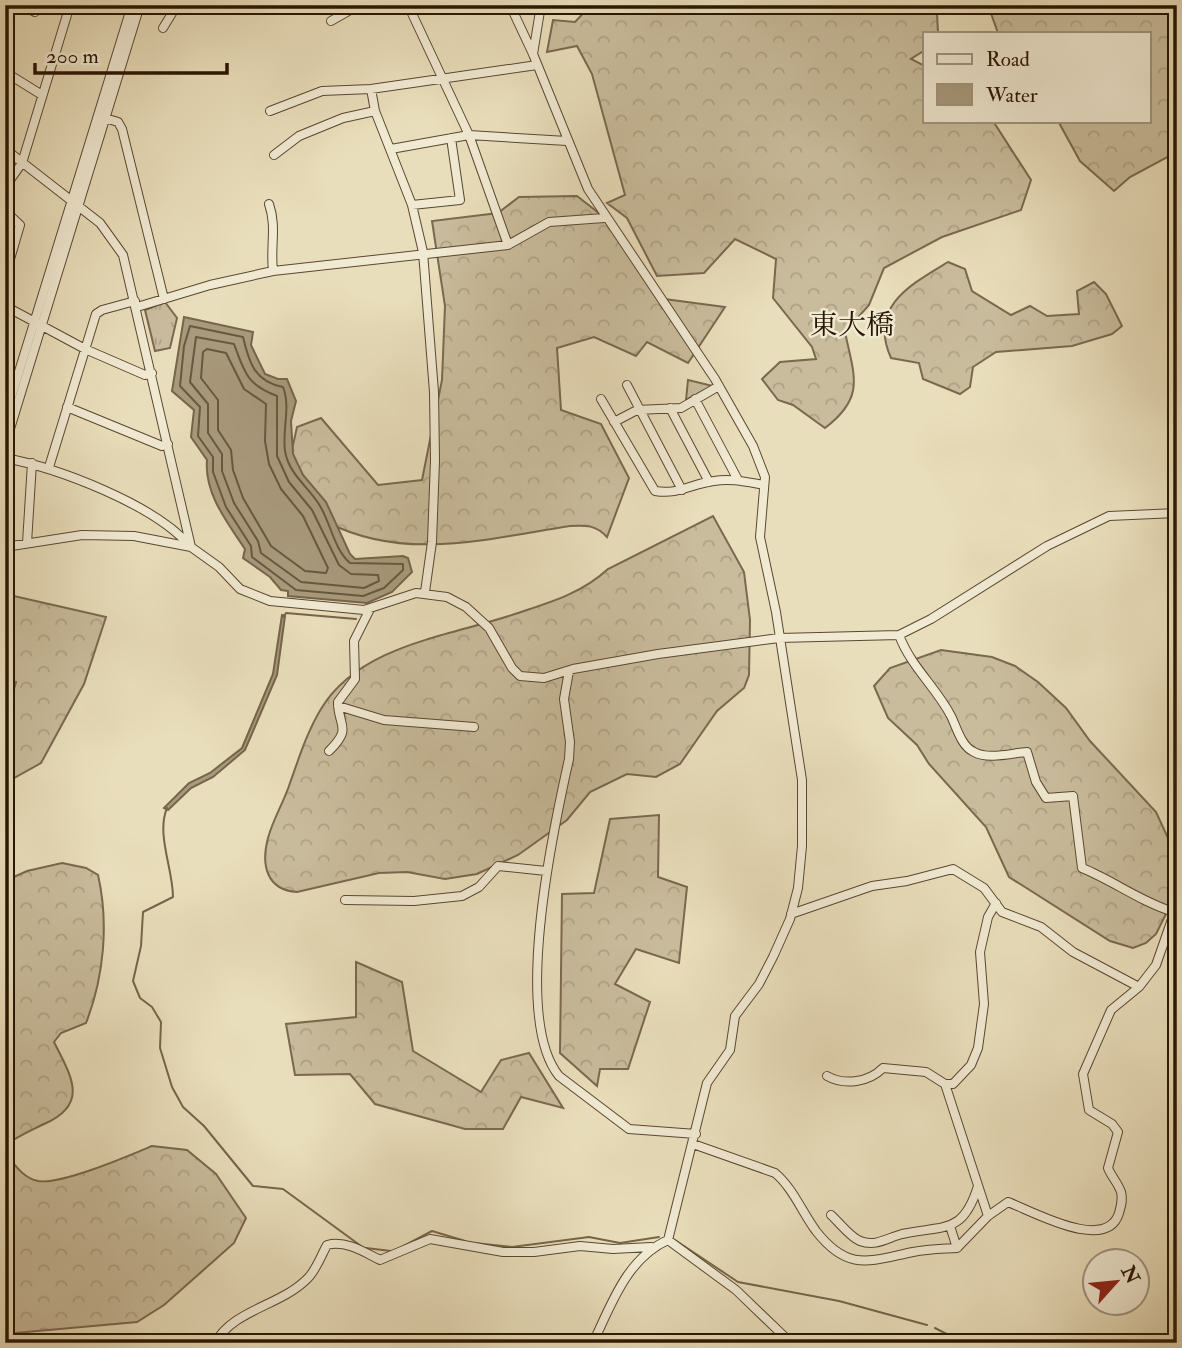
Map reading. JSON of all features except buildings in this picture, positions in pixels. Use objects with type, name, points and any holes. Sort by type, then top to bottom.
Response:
[{"type":"street","points":[[22,5],[35,12],[37,5]]},
{"type":"street","points":[[5,187],[22,163],[70,5]]},
{"type":"street","points":[[76,203],[132,5]]},
{"type":"street","points":[[5,418],[38,324],[140,5]]},
{"type":"street","points":[[163,28],[177,5]]},
{"type":"street","points":[[331,21],[359,5]]},
{"type":"street","points":[[408,5],[469,135],[508,245]]},
{"type":"street","points":[[510,5],[588,189],[604,218],[719,386],[753,446],[765,477],[760,537],[776,612],[802,780],[802,846],[791,914],[759,984],[735,1016],[730,1050],[707,1083],[668,1240]]},
{"type":"street","points":[[533,54],[541,5]]},
{"type":"street","points":[[270,111],[322,91],[372,89],[537,65]]},
{"type":"street","points":[[5,72],[42,94]]},
{"type":"street","points":[[372,89],[375,111],[412,205],[423,252],[434,392],[435,460],[432,541],[425,592]]},
{"type":"street","points":[[274,155],[308,132],[343,118],[375,111]]},
{"type":"street","points":[[105,118],[118,122],[122,129],[164,299]]},
{"type":"street","points":[[391,149],[469,135],[567,141]]},
{"type":"street","points":[[412,205],[460,201],[451,138]]},
{"type":"street","points":[[5,149],[76,203],[116,242],[126,265],[136,304],[191,547]]},
{"type":"street","points":[[269,204],[274,222],[270,249],[273,271]]},
{"type":"street","points":[[5,211],[20,225],[5,276]]},
{"type":"street","points":[[49,467],[97,312],[164,299],[273,271],[423,252],[508,245],[549,222],[604,218]]},
{"type":"street","points":[[5,306],[85,349],[145,374],[152,373]]},
{"type":"street","points":[[5,445],[38,324]]},
{"type":"street","points":[[627,385],[682,489]]},
{"type":"street","points":[[614,422],[640,410],[681,408],[719,386]]},
{"type":"street","points":[[601,399],[655,491],[675,494],[682,489],[709,482],[738,480],[764,485]]},
{"type":"street","points":[[695,399],[738,480]]},
{"type":"street","points":[[67,407],[162,446],[168,444]]},
{"type":"street","points":[[670,408],[709,482]]},
{"type":"street","points":[[5,458],[49,467],[176,529],[191,547],[219,567],[240,589],[258,597],[298,604],[370,609],[400,597],[425,592],[447,597],[466,607],[489,628],[512,668],[520,676],[544,678],[658,654],[779,638],[899,635],[931,619],[1047,546],[1109,516],[1177,513]]},
{"type":"street","points":[[27,543],[32,463]]},
{"type":"street","points":[[5,547],[99,534],[134,536],[191,547]]},
{"type":"street","points":[[329,751],[342,734],[344,725],[338,706],[340,697],[355,679],[354,641],[370,609]]},
{"type":"street","points":[[693,1144],[775,1173],[785,1181],[802,1211],[829,1246],[850,1260],[874,1261],[913,1252],[957,1248],[988,1216],[1008,1202],[1082,1230],[1097,1232],[1115,1224],[1122,1203],[1121,1190],[1108,1168],[1118,1132],[1112,1124],[1090,1110],[1083,1074],[1111,1010],[1139,987],[1157,965],[1175,909],[1141,900],[1110,880],[1082,868],[1073,796],[1046,798],[1036,782],[1027,752],[983,755],[972,752],[964,744],[942,700],[907,657],[899,635]]},
{"type":"street","points":[[569,671],[564,699],[570,742],[569,759],[546,871],[538,941],[543,1045],[550,1066],[573,1090],[629,1129],[696,1134]]},
{"type":"street","points":[[338,706],[384,720],[474,727]]},
{"type":"street","points":[[345,900],[414,901],[461,896],[479,887],[498,866],[546,871]]},
{"type":"street","points":[[791,914],[872,886],[953,869],[984,888],[1002,912],[1041,927],[1073,952],[1139,987]]},
{"type":"street","points":[[827,1076],[844,1083],[874,1076],[883,1068],[926,1072],[945,1084],[953,1084],[961,1078],[978,1048],[984,992],[979,951],[988,917],[996,903]]},
{"type":"street","points":[[945,1084],[988,1216]]},
{"type":"street","points":[[831,1215],[858,1240],[883,1242],[899,1235],[941,1230],[950,1226],[970,1210],[978,1186]]},
{"type":"street","points":[[950,1226],[957,1248]]},
{"type":"street","points":[[215,1343],[225,1329],[239,1318],[298,1286],[310,1276],[327,1245],[334,1243],[348,1245],[380,1260],[430,1240],[503,1252],[534,1252],[580,1246],[613,1249],[651,1247],[668,1240]]},
{"type":"street","points":[[668,1240],[736,1290],[791,1343]]},
{"type":"street","points":[[593,1343],[623,1282],[651,1247]]},
{"type":"green space","points":[[591,5],[934,5],[938,32],[923,32],[923,51],[911,59],[923,65],[923,122],[994,122],[1031,180],[1021,210],[942,237],[884,268],[869,305],[845,332],[853,374],[852,396],[838,417],[825,428],[793,405],[778,400],[762,379],[780,362],[816,359],[812,347],[773,298],[776,259],[735,239],[704,273],[657,276],[627,218],[607,203],[625,195],[592,74],[577,46],[547,52],[553,20],[575,22]]},
{"type":"green space","points":[[988,5],[1177,5],[1177,152],[1130,177],[1114,191],[1080,161],[1059,122],[1150,122],[1150,32],[998,32]]},
{"type":"green space","points":[[577,196],[614,225],[657,298],[725,307],[688,363],[647,342],[636,356],[594,337],[557,348],[561,410],[601,424],[629,478],[607,537],[595,528],[570,526],[479,541],[418,544],[388,542],[358,535],[329,523],[291,454],[297,427],[321,418],[378,485],[422,480],[442,380],[445,306],[432,221],[498,213],[519,197]]},
{"type":"green space","points":[[948,262],[965,269],[972,291],[1011,315],[1030,306],[1047,316],[1079,314],[1077,291],[1094,282],[1106,294],[1122,326],[1112,334],[1072,346],[996,352],[973,367],[970,387],[960,394],[923,379],[919,363],[891,358],[885,340],[889,311],[897,300],[907,289]]},
{"type":"green space","points":[[165,302],[177,318],[170,348],[155,351],[145,310]]},
{"type":"green space","points":[[688,380],[713,386],[686,400]]},
{"type":"green space","points":[[713,516],[744,572],[750,620],[749,675],[744,688],[717,711],[680,764],[656,777],[627,774],[590,792],[567,820],[518,855],[477,874],[445,879],[407,872],[379,873],[297,892],[287,890],[272,881],[265,857],[270,831],[312,727],[321,709],[338,687],[359,670],[409,645],[566,596],[608,569]]},
{"type":"green space","points":[[5,594],[106,617],[84,684],[41,763],[5,783],[5,721],[16,682],[5,680]]},
{"type":"green space","points":[[941,650],[992,657],[1015,666],[1038,682],[1066,708],[1090,741],[1156,812],[1168,838],[1172,885],[1169,908],[1156,934],[1146,943],[1133,948],[1110,941],[1009,877],[986,827],[929,764],[917,745],[888,718],[874,686],[890,668]]},
{"type":"green space","points":[[659,815],[658,877],[687,887],[679,963],[636,949],[615,984],[650,1002],[628,1069],[600,1069],[597,1086],[560,1053],[562,894],[594,893],[610,819]]},
{"type":"green space","points":[[62,863],[86,868],[98,875],[104,931],[101,969],[86,1023],[61,1033],[54,1042],[73,1088],[67,1108],[58,1116],[5,1146],[5,881],[27,871]]},
{"type":"green space","points":[[356,962],[402,982],[413,1051],[481,1092],[501,1060],[529,1053],[563,1108],[521,1097],[503,1129],[465,1129],[375,1104],[350,1074],[295,1075],[286,1024],[356,1017]]},
{"type":"green space","points":[[152,1146],[187,1150],[216,1174],[246,1218],[234,1243],[164,1305],[137,1322],[5,1334],[5,1153],[28,1177],[49,1181],[95,1169]]},
{"type":"water","points":[[184,317],[253,332],[251,345],[265,374],[287,379],[296,401],[291,421],[293,454],[303,475],[326,502],[350,554],[355,559],[408,558],[412,572],[392,592],[367,603],[288,596],[288,591],[281,590],[270,577],[243,558],[245,549],[213,496],[207,460],[191,437],[194,410],[172,391]]},
{"type":"water","points":[[282,615],[285,616],[277,675],[245,750],[213,777],[191,788],[168,810],[164,808],[189,783],[210,773],[242,748],[273,674]]},
{"type":"waterway","points":[[283,617],[286,613],[356,619]]},
{"type":"waterway","points":[[167,808],[163,829],[173,897],[143,912],[141,946],[133,981],[140,998],[152,1007],[161,1022],[160,1048],[172,1087],[183,1107],[204,1126],[253,1186],[283,1189],[361,1246]]},
{"type":"waterway","points":[[400,1248],[432,1231],[465,1241]]},
{"type":"waterway","points":[[474,1243],[512,1247],[589,1237],[620,1243],[659,1237]]},
{"type":"waterway","points":[[675,1240],[738,1282],[839,1301],[927,1325]]},
{"type":"waterway","points":[[366,1248],[391,1251]]},
{"type":"waterway","points":[[935,1328],[964,1343]]},
{"type":"district","name":"東大橋","points":[[852,325]]}]
